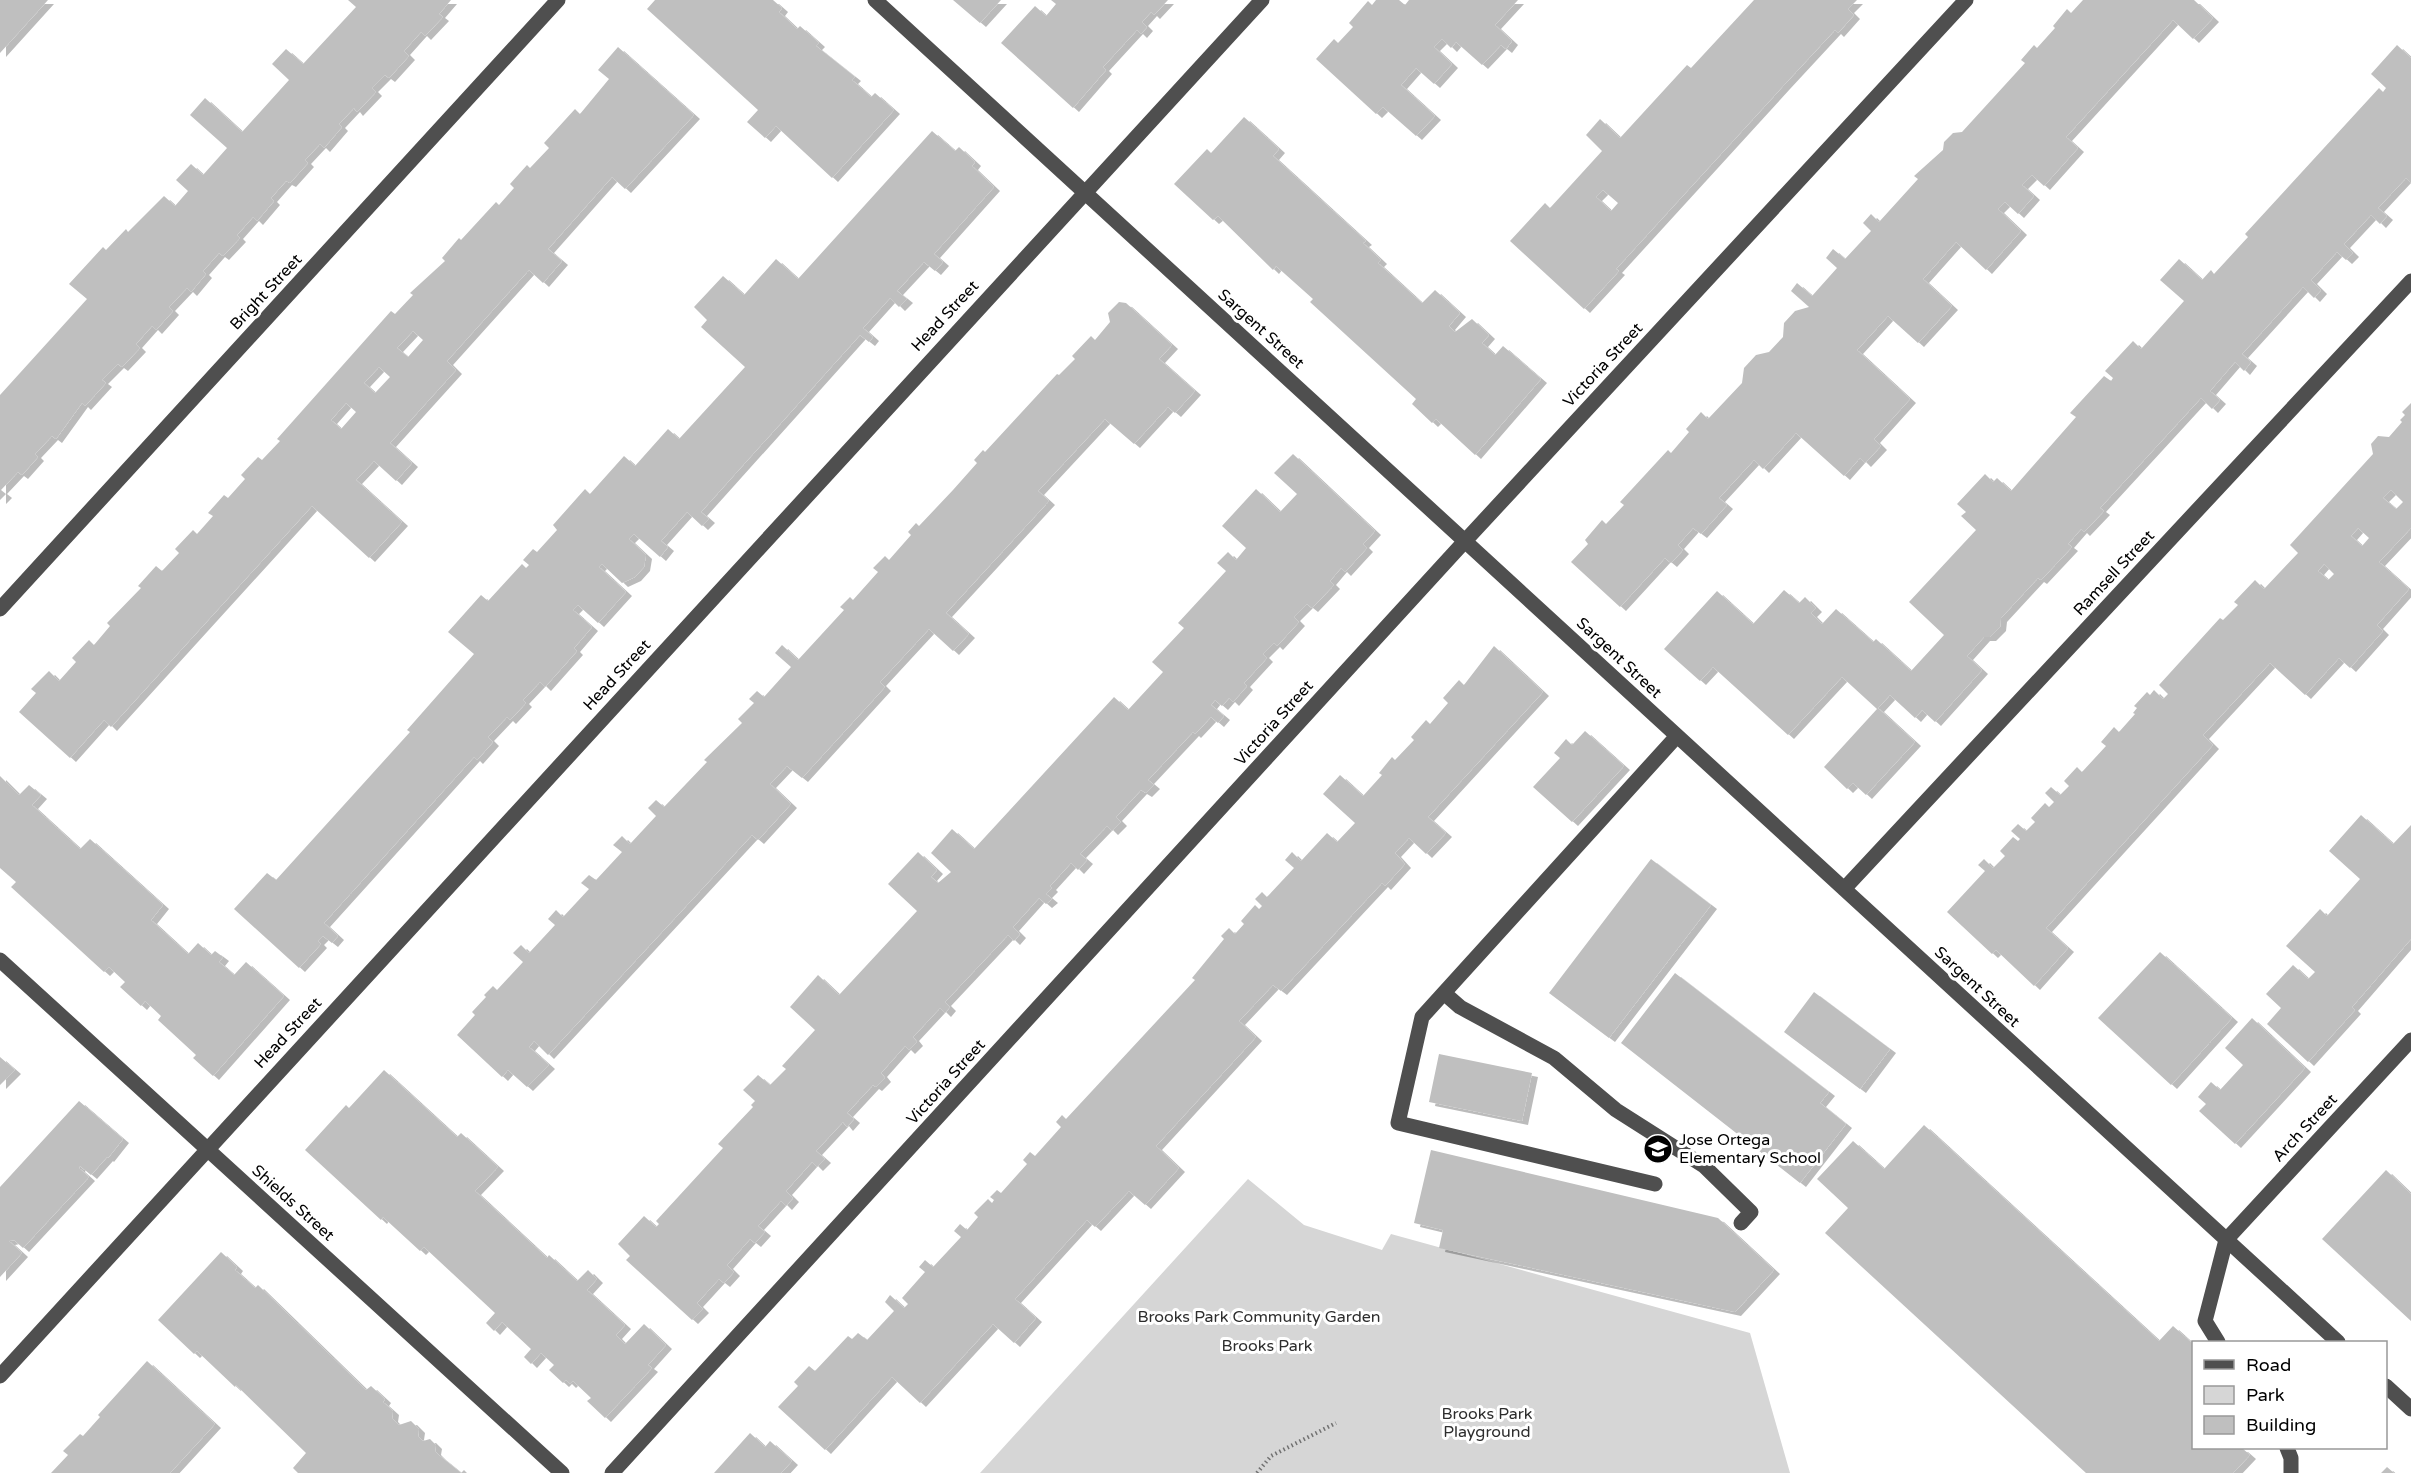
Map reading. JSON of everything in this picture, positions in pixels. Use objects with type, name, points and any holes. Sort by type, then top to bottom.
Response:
[{"type":"street","name":"Bright Street","points":[[0,609],[558,0]]},
{"type":"street","name":"Sargent Street","points":[[875,0],[2337,1341]]},
{"type":"street","name":"Head Street","points":[[0,1376],[1262,0]]},
{"type":"street","name":"Victoria Street","points":[[612,1473],[1465,541],[1966,0]]},
{"type":"street","name":"Ramsell Street","points":[[1844,889],[2411,281]]},
{"type":"street","points":[[1655,1184],[1398,1123],[1422,1017],[1677,736]]},
{"type":"street","name":"Shields Street","points":[[0,960],[562,1473]]},
{"type":"street","points":[[1444,993],[1460,1006],[1554,1058],[1616,1110],[1704,1166],[1751,1212],[1741,1223]]},
{"type":"street","name":"Arch Street","points":[[2226,1240],[2411,1040]]},
{"type":"street","points":[[2217,1341],[2205,1321],[2226,1240]]},
{"type":"street","points":[[2387,1388],[2411,1409]]},
{"type":"street","points":[[2287,1449],[2291,1458],[2291,1473]]},
{"type":"path","points":[[1257,1473],[1271,1456],[1336,1423]]},
{"type":"green space","name":"Brooks Park","points":[[1248,1179],[1304,1225],[1382,1250],[1391,1234],[1750,1333],[1790,1473],[980,1473]]},
{"type":"building","points":[[0,0],[48,0],[0,53]]},
{"type":"building","points":[[348,0],[451,0],[439,14],[443,17],[425,36],[421,32],[404,51],[409,56],[389,78],[385,75],[372,88],[376,92],[357,112],[354,108],[339,124],[342,127],[324,148],[320,144],[305,160],[308,163],[290,183],[286,181],[271,198],[274,201],[257,221],[253,217],[237,235],[240,238],[223,256],[219,253],[203,271],[206,274],[191,292],[187,288],[169,307],[173,311],[156,330],[152,326],[136,344],[140,348],[122,367],[118,364],[102,380],[106,383],[85,406],[82,403],[56,439],[52,436],[35,454],[38,457],[22,475],[18,472],[1,490],[6,494],[0,500],[0,395],[87,299],[69,284],[103,247],[106,250],[126,229],[128,232],[164,196],[175,206],[188,191],[176,180],[191,164],[203,175],[227,148],[190,115],[205,98],[242,132],[289,80],[272,64],[286,49],[303,64],[356,7]]},
{"type":"building","points":[[655,0],[773,0],[782,8],[779,12],[797,29],[800,26],[819,43],[816,46],[855,77],[852,80],[871,97],[875,93],[894,110],[832,178],[776,126],[765,138],[747,122],[758,110],[647,9]]},
{"type":"building","points":[[953,0],[1001,0],[980,23]]},
{"type":"building","points":[[1051,0],[1168,0],[1154,15],[1151,12],[1142,22],[1147,27],[1141,34],[1137,30],[1103,67],[1106,70],[1073,108],[1001,43],[1035,6],[1046,16],[1056,4]]},
{"type":"building","points":[[1376,0],[1399,0],[1405,5],[1409,0],[1518,0],[1495,25],[1512,41],[1506,49],[1501,45],[1482,65],[1456,42],[1451,48],[1442,39],[1434,47],[1452,64],[1434,84],[1416,68],[1401,85],[1435,116],[1416,136],[1383,107],[1376,114],[1316,59],[1334,39],[1338,43],[1353,27],[1349,23],[1368,1],[1372,5]]},
{"type":"building","points":[[1754,0],[1857,0],[1848,9],[1854,15],[1838,33],[1835,30],[1784,85],[1616,269],[1619,271],[1584,309],[1510,241],[1545,203],[1550,208],[1602,151],[1586,135],[1600,119],[1620,138],[1687,65],[1691,68]],"holes":[[[1603,190],[1618,203],[1611,211],[1596,197]]]},
{"type":"building","points":[[2083,0],[2194,0],[2213,18],[2193,39],[2173,20],[2066,137],[2078,148],[2044,186],[2032,175],[2022,185],[2034,196],[2018,214],[2005,202],[1998,209],[2021,231],[1986,270],[1956,242],[1923,279],[1952,306],[1918,343],[1888,316],[1857,350],[1910,399],[1874,439],[1881,446],[1865,463],[1860,458],[1844,476],[1796,433],[1763,469],[1754,460],[1719,498],[1727,505],[1701,534],[1693,528],[1678,545],[1683,550],[1671,563],[1665,558],[1620,607],[1571,562],[1588,544],[1585,540],[1602,520],[1606,524],[1624,505],[1620,502],[1668,450],[1671,453],[1689,432],[1686,429],[1701,412],[1708,419],[1742,383],[1744,368],[1756,355],[1769,352],[1783,337],[1784,323],[1795,311],[1809,307],[1791,291],[1797,283],[1812,296],[1837,268],[1826,258],[1833,249],[1845,259],[1871,231],[1863,223],[1871,214],[1879,222],[1918,179],[1914,176],[1943,150],[1944,142],[1953,133],[1962,132],[2025,63],[2021,60],[2034,45],[2037,48],[2055,28],[2053,26],[2067,9],[2071,13]]},
{"type":"building","points":[[2397,45],[2411,58],[2411,183],[2406,178],[2378,208],[2387,216],[2380,224],[2371,215],[2344,244],[2353,253],[2346,260],[2337,252],[2311,280],[2321,290],[2314,298],[2303,287],[2242,354],[2251,362],[2244,371],[2235,362],[2210,391],[2220,400],[2212,409],[2201,398],[2100,508],[2104,511],[2084,532],[2081,529],[2068,544],[2072,547],[2041,580],[2038,578],[2001,618],[2000,627],[1990,637],[1984,637],[1967,656],[1982,670],[1935,722],[1922,710],[1915,718],[1890,695],[1878,708],[1915,742],[1866,795],[1853,783],[1847,789],[1824,767],[1877,709],[1842,677],[1788,735],[1713,667],[1700,681],[1664,649],[1717,591],[1753,624],[1784,590],[1799,603],[1805,597],[1816,608],[1811,613],[1822,624],[1836,609],[1873,642],[1876,639],[1911,671],[1944,635],[1909,602],[1976,530],[1961,516],[1966,512],[1957,504],[1985,474],[1993,482],[1997,478],[2011,491],[2076,417],[2070,413],[2104,376],[2111,381],[2113,378],[2105,371],[2133,341],[2141,349],[2184,301],[2160,280],[2179,259],[2202,280],[2211,270],[2214,274],[2248,237],[2245,234],[2379,88],[2383,92],[2386,88],[2371,74]]},
{"type":"building","points":[[618,47],[694,115],[625,189],[612,177],[548,249],[562,261],[543,283],[529,270],[447,361],[456,370],[390,443],[412,463],[396,481],[374,461],[356,480],[402,522],[369,558],[312,506],[111,727],[104,720],[70,758],[19,712],[36,693],[31,689],[49,671],[59,681],[76,662],[72,658],[89,640],[94,645],[110,626],[107,623],[141,588],[138,586],[156,566],[162,571],[179,553],[175,549],[193,530],[197,534],[213,516],[208,513],[224,495],[228,498],[245,479],[241,475],[258,457],[262,460],[280,441],[277,439],[391,311],[395,314],[413,295],[410,293],[445,261],[442,258],[459,238],[461,240],[496,202],[499,205],[514,188],[510,184],[527,165],[530,168],[549,148],[544,143],[575,109],[580,114],[609,79],[598,70]],"holes":[[[413,331],[423,340],[408,357],[397,348]],[[379,367],[390,377],[375,393],[364,383]],[[346,403],[356,412],[341,429],[331,420]]]},
{"type":"building","points":[[1244,117],[1279,149],[1273,156],[1366,241],[1363,243],[1381,260],[1378,263],[1415,297],[1422,303],[1435,290],[1460,313],[1449,326],[1455,332],[1472,319],[1489,335],[1482,343],[1495,355],[1503,346],[1541,379],[1475,455],[1436,419],[1432,423],[1412,404],[1416,399],[1310,302],[1313,299],[1276,266],[1273,270],[1218,216],[1213,220],[1174,184],[1207,149],[1211,153]]},
{"type":"building","points":[[932,131],[955,151],[959,147],[975,162],[972,166],[994,187],[934,254],[943,262],[935,271],[924,262],[897,291],[907,299],[899,307],[890,298],[863,328],[873,337],[869,342],[860,335],[701,512],[709,519],[702,526],[687,512],[661,541],[668,547],[660,557],[634,534],[629,539],[646,555],[644,567],[635,577],[622,583],[602,564],[599,567],[626,592],[598,623],[578,605],[573,610],[592,627],[574,648],[577,651],[545,687],[540,682],[523,700],[526,703],[510,720],[507,717],[488,737],[493,742],[477,760],[474,757],[324,923],[338,936],[332,943],[323,936],[318,941],[321,944],[299,968],[234,909],[267,873],[276,880],[410,732],[407,730],[474,654],[448,632],[481,595],[488,601],[522,564],[526,568],[529,565],[523,560],[533,549],[537,552],[557,530],[553,525],[585,489],[590,494],[624,456],[635,466],[668,429],[679,439],[745,367],[701,327],[707,320],[694,307],[723,276],[744,295],[776,259],[798,279]]},
{"type":"building","points":[[1119,302],[1126,303],[1172,345],[1159,359],[1195,391],[1175,413],[1168,407],[1134,444],[1105,419],[1038,491],[1049,501],[946,613],[969,634],[953,651],[929,629],[880,682],[885,687],[802,778],[787,766],[770,784],[791,804],[758,840],[752,835],[548,1055],[534,1041],[529,1047],[549,1065],[527,1087],[508,1070],[502,1077],[457,1035],[475,1015],[472,1012],[486,997],[484,995],[493,986],[497,990],[523,962],[513,953],[521,945],[529,953],[555,925],[548,919],[556,910],[563,917],[589,889],[581,883],[589,875],[596,880],[622,852],[613,845],[622,836],[630,844],[656,816],[648,808],[656,800],[664,807],[707,762],[704,760],[742,723],[738,719],[754,703],[749,699],[757,691],[764,697],[791,667],[775,653],[782,645],[798,660],[844,610],[840,607],[850,597],[853,600],[878,572],[873,568],[885,556],[889,560],[911,535],[908,532],[916,523],[919,526],[977,463],[974,460],[983,450],[985,452],[1057,374],[1059,375],[1075,359],[1072,356],[1091,336],[1095,340],[1110,322],[1108,313]]},
{"type":"building","points":[[2411,403],[2411,528],[2379,562],[2409,589],[2377,625],[2383,631],[2350,668],[2339,658],[2305,695],[2270,663],[2203,735],[2213,745],[2046,928],[2068,948],[2034,986],[1996,950],[1992,954],[1947,912],[1985,871],[1978,865],[1984,859],[1993,868],[2005,856],[2000,851],[2013,837],[2018,841],[2020,839],[2011,831],[2018,824],[2026,831],[2035,822],[2031,818],[2045,803],[2049,807],[2054,802],[2045,793],[2051,787],[2060,795],[2069,786],[2064,781],[2077,767],[2082,772],[2106,746],[2101,742],[2114,727],[2119,732],[2135,714],[2133,713],[2137,708],[2134,706],[2147,692],[2150,695],[2154,690],[2163,699],[2168,694],[2159,685],[2220,618],[2223,620],[2238,605],[2234,602],[2255,580],[2264,589],[2298,553],[2290,545],[2373,454],[2371,444],[2378,436],[2389,437],[2402,422],[2400,420],[2405,415],[2402,412]],"holes":[[[2391,490],[2403,502],[2396,509],[2383,498]],[[2358,528],[2369,538],[2362,546],[2351,536]],[[2324,564],[2334,574],[2328,580],[2318,571]]]},
{"type":"building","points":[[1293,454],[1375,531],[1363,544],[1367,548],[1345,572],[1341,568],[1330,581],[1334,585],[1312,608],[1307,604],[1294,617],[1299,622],[1277,646],[1274,643],[1263,654],[1267,658],[1244,683],[1247,686],[1233,702],[1229,698],[1222,706],[1215,700],[1211,705],[1224,716],[1218,723],[1211,717],[1195,734],[1193,732],[1148,780],[1154,785],[1146,793],[1141,790],[1116,817],[1121,822],[1112,831],[1107,826],[1080,854],[1087,860],[1078,870],[1071,863],[1050,886],[1052,888],[1046,894],[1052,899],[1046,904],[1039,898],[1013,927],[1020,934],[1014,941],[1008,935],[945,1002],[950,1007],[945,1013],[940,1008],[913,1037],[917,1042],[909,1050],[905,1046],[881,1073],[885,1078],[876,1087],[873,1085],[847,1113],[854,1119],[847,1127],[843,1122],[816,1151],[825,1159],[817,1167],[812,1162],[786,1191],[793,1198],[786,1206],[781,1201],[758,1226],[765,1232],[755,1243],[750,1239],[727,1265],[734,1272],[724,1283],[719,1279],[697,1303],[703,1309],[692,1320],[626,1260],[630,1256],[618,1244],[644,1216],[656,1227],[659,1224],[656,1221],[723,1148],[718,1144],[753,1107],[751,1105],[755,1101],[743,1090],[758,1075],[770,1085],[786,1069],[782,1066],[815,1030],[790,1007],[818,975],[839,995],[917,911],[888,884],[918,852],[937,870],[931,877],[938,883],[951,872],[931,853],[952,829],[974,849],[1114,697],[1128,710],[1163,672],[1152,662],[1184,628],[1178,623],[1226,571],[1217,563],[1228,552],[1236,560],[1246,548],[1222,526],[1256,489],[1280,512],[1297,494],[1274,473]]},
{"type":"building","points":[[1494,646],[1543,692],[1428,817],[1446,833],[1426,854],[1409,838],[1395,853],[1405,864],[1385,886],[1382,883],[1281,991],[1273,985],[1239,1021],[1256,1037],[1156,1146],[1179,1168],[1145,1205],[1129,1191],[1095,1227],[1087,1220],[1015,1299],[1036,1318],[1014,1343],[993,1324],[920,1403],[892,1377],[825,1450],[778,1407],[798,1386],[794,1382],[809,1366],[815,1371],[848,1336],[852,1339],[858,1333],[867,1340],[894,1311],[885,1302],[890,1295],[904,1308],[908,1304],[902,1298],[925,1272],[919,1267],[925,1260],[933,1267],[961,1237],[954,1231],[960,1224],[967,1230],[978,1217],[974,1213],[988,1199],[992,1203],[994,1200],[990,1197],[997,1190],[1001,1193],[1027,1164],[1023,1160],[1030,1152],[1035,1156],[1061,1127],[1056,1122],[1062,1115],[1066,1119],[1195,980],[1192,978],[1224,939],[1221,936],[1229,928],[1235,934],[1244,924],[1241,921],[1255,905],[1259,909],[1262,906],[1255,899],[1262,892],[1267,897],[1294,868],[1285,860],[1292,852],[1301,861],[1327,833],[1337,842],[1355,823],[1323,794],[1340,775],[1363,796],[1382,775],[1379,773],[1392,757],[1395,760],[1414,740],[1411,737],[1426,720],[1430,724],[1448,703],[1443,698],[1459,680],[1464,685]]},
{"type":"building","points":[[1585,731],[1624,766],[1572,822],[1533,787],[1560,758],[1554,753],[1566,739],[1572,745]]},
{"type":"building","points":[[0,776],[19,795],[29,785],[41,795],[32,805],[80,849],[90,839],[163,905],[151,920],[188,954],[198,943],[211,955],[215,951],[223,957],[219,962],[234,975],[246,962],[284,996],[213,1076],[193,1058],[196,1055],[158,1020],[161,1016],[145,1001],[141,1006],[120,987],[125,982],[109,967],[104,972],[11,887],[16,882],[0,868]]},
{"type":"building","points":[[2361,815],[2393,844],[2411,825],[2411,939],[2352,1007],[2355,1010],[2308,1062],[2267,1024],[2281,1008],[2266,994],[2293,965],[2308,979],[2315,972],[2286,946],[2320,909],[2327,916],[2360,879],[2329,851]]},
{"type":"building","points":[[1651,859],[1711,905],[1609,1038],[1549,993]]},
{"type":"building","points":[[2160,952],[2232,1018],[2171,1085],[2098,1018]]},
{"type":"building","points":[[1675,973],[1829,1092],[1820,1103],[1846,1124],[1800,1183],[1621,1043]]},
{"type":"building","points":[[1814,992],[1890,1049],[1860,1089],[1784,1032]]},
{"type":"building","points":[[2252,1018],[2305,1068],[2235,1144],[2199,1111],[2206,1104],[2198,1097],[2211,1082],[2220,1090],[2243,1065],[2225,1048]]},
{"type":"building","points":[[1439,1054],[1532,1073],[1522,1121],[1429,1102]]},
{"type":"building","points":[[0,1057],[15,1070],[0,1085]]},
{"type":"building","points":[[384,1070],[457,1137],[461,1133],[498,1167],[475,1191],[547,1258],[549,1255],[577,1281],[588,1270],[597,1279],[587,1290],[625,1325],[616,1335],[625,1344],[644,1324],[666,1345],[648,1365],[652,1368],[605,1418],[587,1401],[591,1398],[573,1381],[570,1384],[566,1380],[563,1383],[549,1370],[554,1365],[541,1353],[531,1364],[524,1357],[531,1349],[502,1322],[494,1331],[486,1323],[495,1313],[424,1247],[420,1251],[383,1217],[381,1220],[305,1150],[346,1105],[349,1108]]},
{"type":"building","points":[[79,1101],[123,1139],[91,1175],[80,1166],[79,1168],[89,1177],[23,1248],[14,1240],[9,1241],[22,1253],[0,1277],[0,1187]]},
{"type":"building","points":[[1924,1125],[2159,1341],[2173,1326],[2192,1343],[2192,1449],[2243,1449],[2250,1455],[2233,1473],[2086,1473],[1825,1233],[1848,1208],[1817,1179],[1853,1141],[1884,1169]]},
{"type":"building","points":[[1431,1150],[1718,1218],[1774,1270],[1735,1312],[1439,1248],[1443,1230],[1414,1223]]},
{"type":"building","points":[[2386,1170],[2411,1194],[2411,1321],[2322,1239]]},
{"type":"building","points":[[221,1252],[237,1267],[235,1270],[255,1288],[258,1285],[366,1390],[371,1386],[385,1399],[383,1402],[393,1411],[392,1418],[399,1425],[411,1421],[419,1429],[418,1436],[423,1441],[430,1439],[436,1445],[435,1451],[461,1473],[298,1473],[293,1468],[306,1453],[236,1385],[235,1387],[197,1351],[194,1354],[158,1320]]},
{"type":"building","points":[[147,1361],[215,1424],[170,1473],[51,1473],[68,1455],[63,1451],[80,1434],[83,1436],[100,1417],[98,1415]]},
{"type":"building","points":[[750,1433],[765,1447],[770,1441],[792,1461],[781,1473],[714,1473]]},
{"type":"building","points":[[2387,1467],[2394,1473],[2381,1473]]},
{"type":"place","name":"Jose Ortega Elementary School","points":[[1658,1149]]},
{"type":"park label","name":"Brooks Park Community Garden","points":[[1259,1317]]},
{"type":"park label","name":"Brooks Park Playground","points":[[1487,1423]]}]
